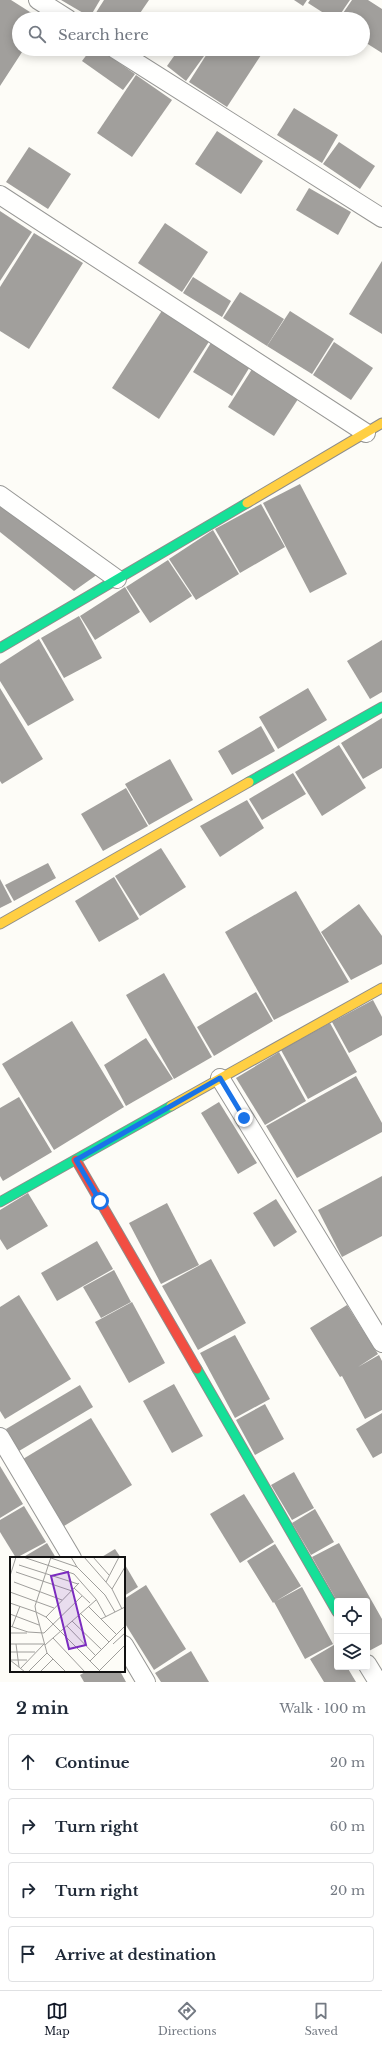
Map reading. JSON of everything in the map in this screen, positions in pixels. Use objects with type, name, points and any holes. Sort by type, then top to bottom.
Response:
[{"type":"street","points":[[38,0],[57,12]]},
{"type":"street","points":[[126,56],[382,218]]},
{"type":"street","points":[[0,195],[366,433]]},
{"type":"street","points":[[0,648],[382,423]]},
{"type":"street","points":[[0,495],[117,579]]},
{"type":"street","points":[[0,924],[382,707]]},
{"type":"street","points":[[0,1202],[382,988]]},
{"type":"street","points":[[220,1078],[382,1343]]},
{"type":"street","points":[[76,1160],[334,1607]]},
{"type":"street","points":[[0,1437],[71,1557]]},
{"type":"street","points":[[125,1647],[146,1682]]},
{"type":"street","points":[[370,1669],[378,1682]]},
{"type":"building","points":[[0,0],[11,0],[30,12],[12,12],[12,56],[19,56],[0,86]]},
{"type":"building","points":[[61,0],[100,0],[93,12],[81,12]]},
{"type":"building","points":[[104,0],[149,0],[141,12],[96,12]]},
{"type":"building","points":[[294,0],[307,0],[303,6]]},
{"type":"building","points":[[310,0],[350,0],[342,12],[322,12],[308,3]]},
{"type":"building","points":[[352,0],[368,0],[382,9],[382,53],[370,45],[370,12],[344,12]]},
{"type":"building","points":[[86,56],[109,56],[135,74],[123,90],[82,61]]},
{"type":"building","points":[[174,56],[204,56],[186,81],[167,66]]},
{"type":"building","points":[[206,56],[260,56],[227,107],[189,82]]},
{"type":"building","points":[[136,75],[172,100],[132,157],[97,133]]},
{"type":"building","points":[[294,108],[338,135],[322,163],[277,135]]},
{"type":"building","points":[[217,131],[263,161],[241,194],[195,164]]},
{"type":"building","points":[[339,142],[375,166],[360,189],[323,164]]},
{"type":"building","points":[[29,147],[71,174],[48,209],[6,182]]},
{"type":"building","points":[[309,188],[351,212],[338,235],[296,210]]},
{"type":"building","points":[[0,211],[32,232],[0,281]]},
{"type":"building","points":[[165,223],[208,252],[182,292],[138,263]]},
{"type":"building","points":[[34,233],[83,263],[29,349],[0,331],[0,287]]},
{"type":"building","points":[[382,261],[382,334],[349,314]]},
{"type":"building","points":[[193,277],[231,301],[222,317],[183,293]]},
{"type":"building","points":[[240,292],[284,319],[267,346],[223,318]]},
{"type":"building","points":[[163,309],[210,340],[159,419],[112,388]]},
{"type":"building","points":[[290,311],[334,339],[312,374],[267,346]]},
{"type":"building","points":[[212,341],[251,365],[232,396],[193,372]]},
{"type":"building","points":[[334,342],[373,368],[351,400],[313,375]]},
{"type":"building","points":[[254,366],[300,396],[274,436],[228,407]]},
{"type":"building","points":[[300,484],[347,574],[310,593],[263,503]]},
{"type":"building","points":[[0,496],[105,569],[74,591],[0,532]]},
{"type":"building","points":[[261,504],[285,547],[240,573],[215,529]]},
{"type":"building","points":[[213,530],[239,574],[196,600],[169,559]]},
{"type":"building","points":[[168,560],[192,596],[150,623],[126,587]]},
{"type":"building","points":[[125,587],[140,612],[95,640],[80,616]]},
{"type":"building","points":[[79,616],[102,658],[64,678],[41,638]]},
{"type":"building","points":[[39,639],[74,700],[28,726],[0,681],[0,664]]},
{"type":"building","points":[[382,640],[382,692],[370,699],[347,661]]},
{"type":"building","points":[[0,688],[43,759],[2,784],[0,781]]},
{"type":"building","points":[[308,688],[327,720],[278,749],[259,717]]},
{"type":"building","points":[[382,718],[382,768],[363,779],[341,743]]},
{"type":"building","points":[[261,726],[275,751],[232,775],[218,751]]},
{"type":"building","points":[[339,745],[366,788],[322,816],[295,772]]},
{"type":"building","points":[[170,759],[193,800],[149,825],[125,784]]},
{"type":"building","points":[[293,773],[306,794],[262,820],[249,799]]},
{"type":"building","points":[[126,788],[148,826],[103,851],[81,814]]},
{"type":"building","points":[[247,800],[264,828],[220,857],[200,826]]},
{"type":"building","points":[[161,848],[186,887],[140,916],[115,876]]},
{"type":"building","points":[[48,863],[56,878],[14,901],[5,885]]},
{"type":"building","points":[[114,877],[139,919],[99,942],[75,901]]},
{"type":"building","points":[[0,879],[12,902],[0,908]]},
{"type":"building","points":[[296,891],[349,982],[274,1020],[225,932]]},
{"type":"building","points":[[359,904],[382,936],[382,964],[351,980],[321,932]]},
{"type":"building","points":[[164,973],[212,1057],[174,1079],[126,995]]},
{"type":"building","points":[[256,992],[273,1021],[214,1056],[197,1027]]},
{"type":"building","points":[[373,1000],[382,1017],[382,1035],[349,1053],[332,1022]]},
{"type":"building","points":[[72,1021],[124,1107],[54,1150],[2,1064]]},
{"type":"building","points":[[330,1023],[357,1072],[308,1099],[281,1050]]},
{"type":"building","points":[[146,1038],[173,1079],[126,1106],[104,1065]]},
{"type":"building","points":[[279,1052],[306,1101],[265,1125],[236,1078]]},
{"type":"building","points":[[356,1076],[382,1123],[382,1132],[297,1178],[266,1126]]},
{"type":"building","points":[[19,1097],[52,1152],[3,1181],[0,1176],[0,1108]]},
{"type":"building","points":[[219,1102],[257,1163],[238,1174],[201,1113]]},
{"type":"building","points":[[382,1176],[382,1236],[342,1257],[318,1210]]},
{"type":"building","points":[[28,1193],[48,1226],[7,1250],[0,1239],[0,1210]]},
{"type":"building","points":[[276,1199],[297,1232],[274,1247],[253,1213]]},
{"type":"building","points":[[167,1203],[199,1265],[161,1284],[129,1223]]},
{"type":"building","points":[[97,1241],[113,1269],[57,1301],[41,1273]]},
{"type":"building","points":[[211,1259],[246,1323],[198,1350],[162,1286]]},
{"type":"building","points":[[114,1270],[131,1302],[101,1318],[83,1287]]},
{"type":"building","points":[[19,1295],[71,1379],[5,1419],[0,1411],[0,1307]]},
{"type":"building","points":[[132,1302],[165,1363],[129,1383],[95,1322]]},
{"type":"building","points":[[347,1305],[378,1354],[358,1367],[379,1355],[382,1361],[382,1410],[365,1419],[342,1376],[340,1377],[310,1328]]},
{"type":"building","points":[[235,1335],[270,1399],[235,1418],[200,1353]]},
{"type":"building","points":[[174,1384],[203,1436],[172,1453],[143,1401]]},
{"type":"building","points":[[80,1385],[93,1407],[19,1451],[6,1429]]},
{"type":"building","points":[[265,1404],[284,1439],[255,1455],[236,1420]]},
{"type":"building","points":[[382,1413],[382,1453],[373,1458],[356,1429]]},
{"type":"building","points":[[91,1418],[132,1485],[64,1526],[23,1459]]},
{"type":"building","points":[[0,1466],[23,1504],[0,1518]]},
{"type":"building","points":[[294,1472],[314,1508],[292,1520],[271,1485]]},
{"type":"building","points":[[244,1494],[274,1542],[240,1563],[210,1514]]},
{"type":"building","points":[[24,1506],[46,1542],[15,1557],[0,1532],[0,1520]]},
{"type":"building","points":[[315,1509],[334,1542],[311,1555],[292,1523]]},
{"type":"building","points":[[47,1543],[55,1557],[24,1557]]},
{"type":"building","points":[[339,1543],[382,1619],[382,1644],[370,1650],[370,1598],[335,1598],[312,1557]]},
{"type":"building","points":[[275,1544],[301,1586],[276,1601],[302,1587],[333,1644],[305,1659],[274,1602],[273,1603],[247,1561]]},
{"type":"building","points":[[115,1549],[120,1557],[102,1557]]},
{"type":"building","points":[[125,1565],[138,1587],[125,1595]]},
{"type":"building","points":[[146,1585],[186,1649],[154,1670],[125,1624],[125,1598]]},
{"type":"building","points":[[334,1645],[334,1670],[349,1670],[356,1682],[324,1682],[310,1659]]},
{"type":"building","points":[[191,1651],[209,1682],[161,1682],[155,1673]]},
{"type":"building","points":[[85,1672],[121,1672],[126,1682],[84,1682],[80,1675]]},
{"type":"traffic: fast","points":[[0,648],[247,503]]},
{"type":"traffic: fast","points":[[249,782],[382,707]]},
{"type":"traffic: fast","points":[[0,1202],[171,1106]]},
{"type":"traffic: fast","points":[[197,1369],[334,1607]]},
{"type":"traffic: slow","points":[[247,503],[382,423]]},
{"type":"traffic: slow","points":[[0,924],[249,782]]},
{"type":"traffic: slow","points":[[171,1106],[382,988]]},
{"type":"traffic: jam","points":[[76,1160],[197,1369]]},
{"type":"route","points":[[100,1201],[76,1160],[220,1078],[244,1118]]}]
